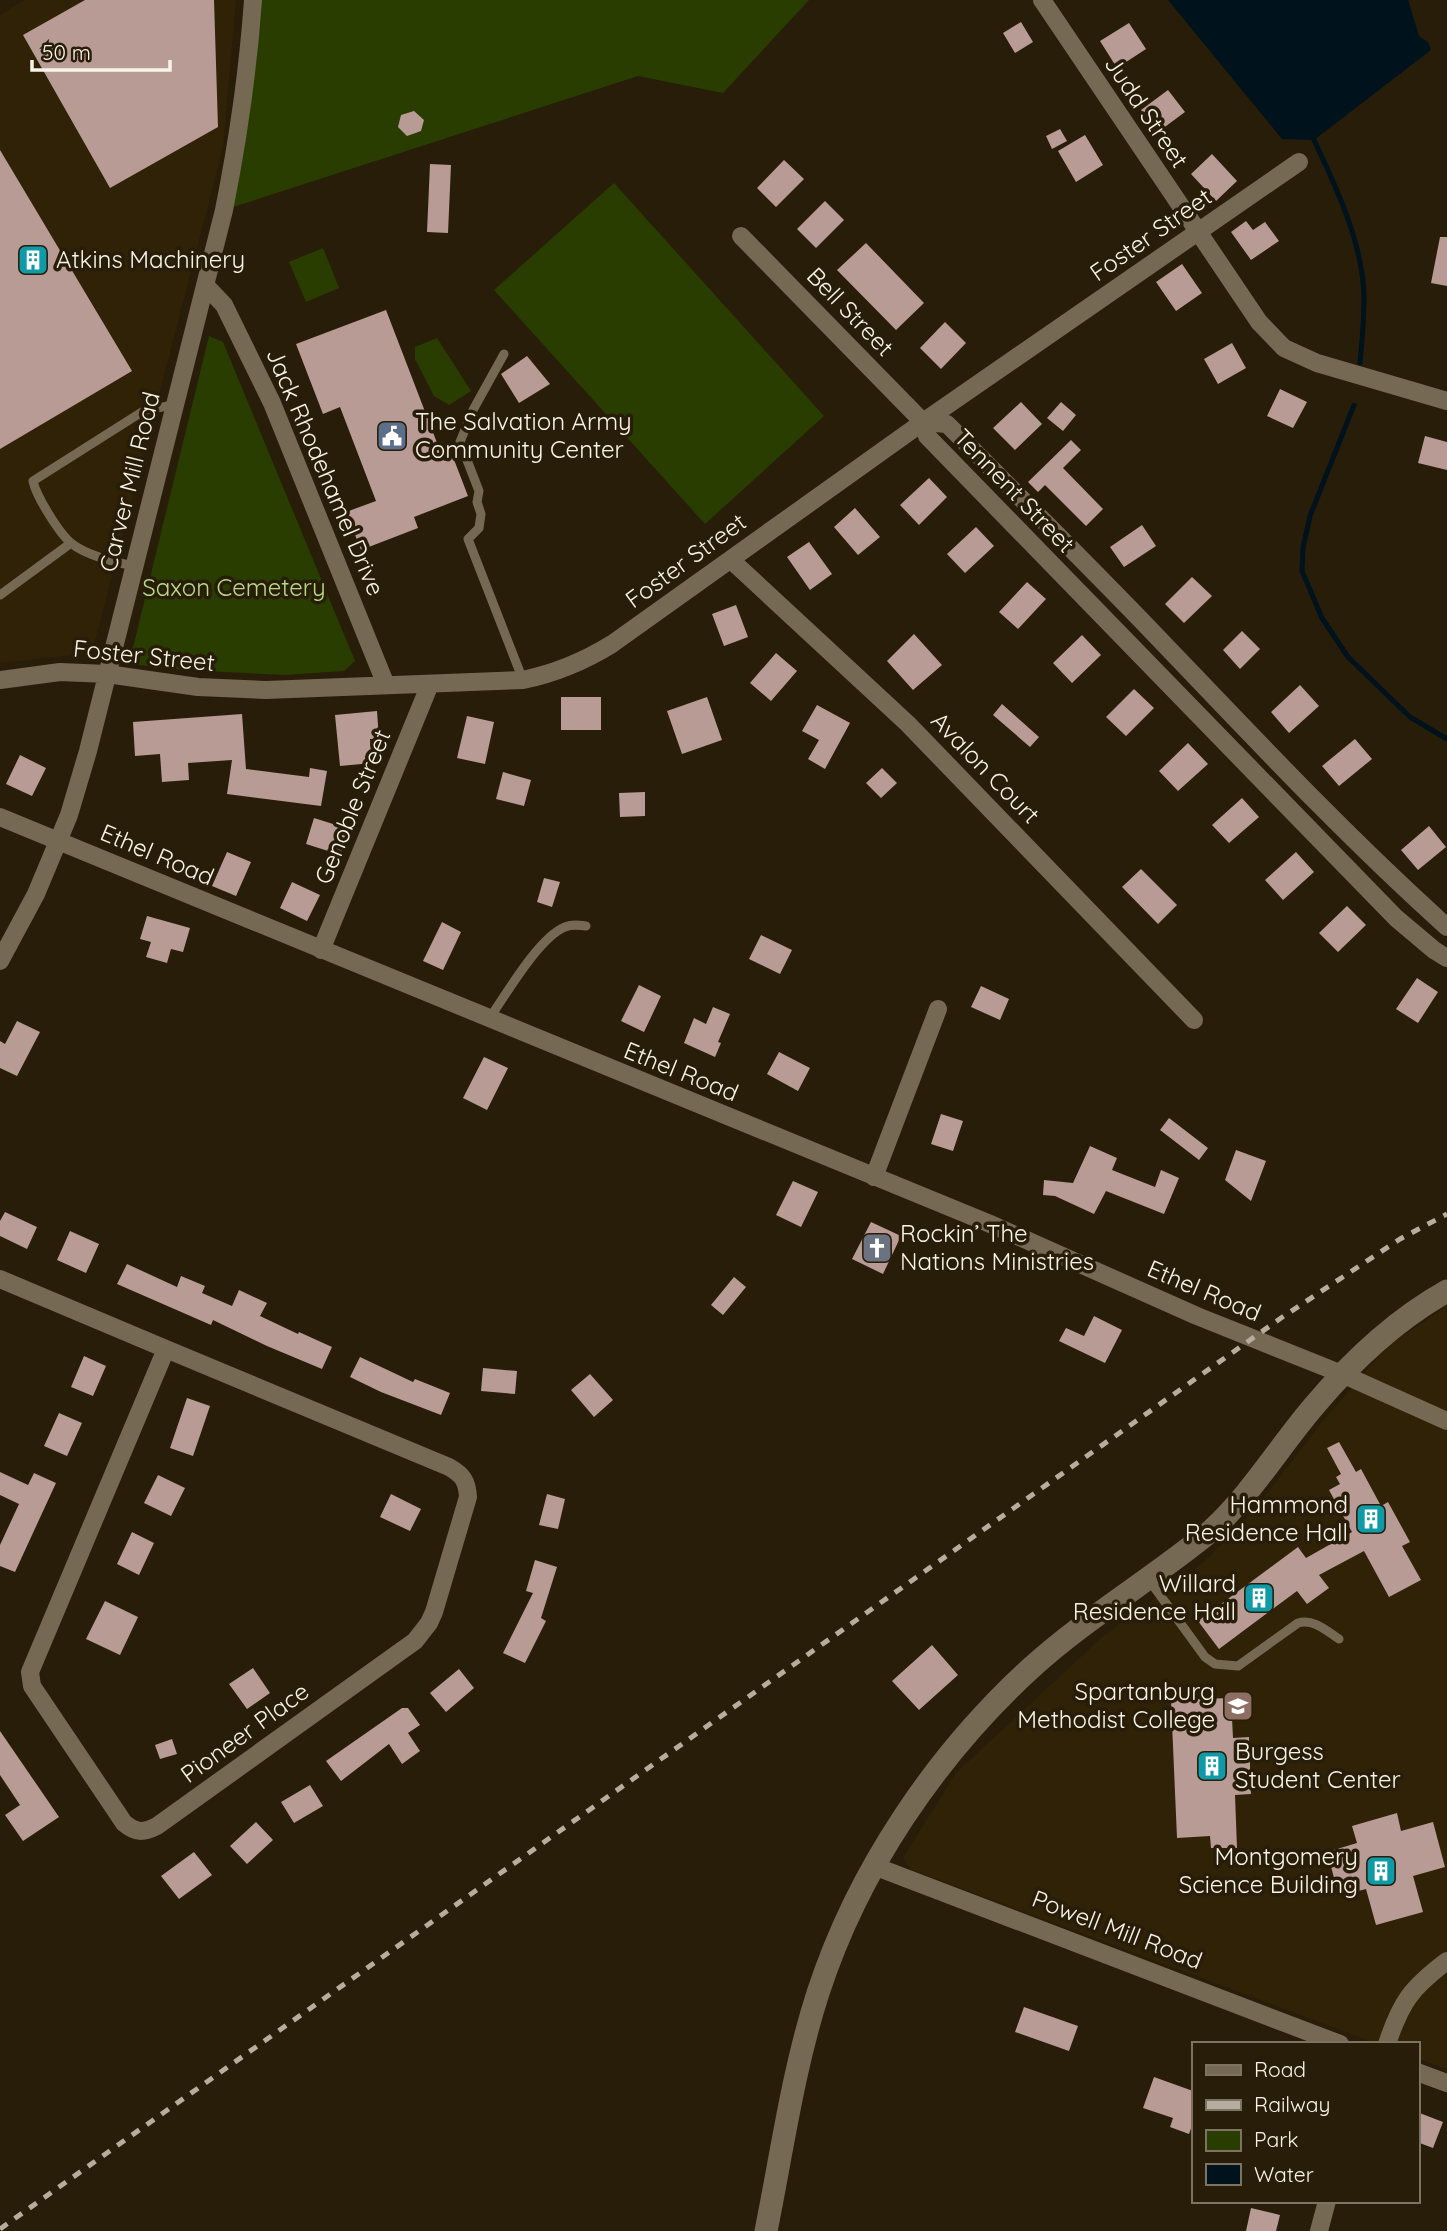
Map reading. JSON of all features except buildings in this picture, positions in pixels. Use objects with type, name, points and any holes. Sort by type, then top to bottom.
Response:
[{"type":"street","name":"Carver Mill Road","points":[[0,961],[36,894],[59,841],[88,751],[224,210],[239,134],[253,0]]},
{"type":"street","name":"Judd Street","points":[[1042,0],[1197,233],[1259,322],[1284,348],[1317,363],[1447,401]]},
{"type":"street","name":"Foster Street","points":[[0,680],[60,672],[107,674],[232,689],[523,680],[555,673],[584,661],[612,644],[923,422],[1299,162]]},
{"type":"street","name":"Bell Street","points":[[741,236],[923,422]]},
{"type":"street","name":"Jack Rhodehamel Drive","points":[[205,285],[224,305],[272,403],[387,685]]},
{"type":"street","name":"Tennent Street","points":[[1447,928],[1280,767],[947,424],[923,422],[927,436],[1386,908],[1447,958]]},
{"type":"street","name":"Avalon Court","points":[[731,559],[908,724],[1194,1020]]},
{"type":"street","name":"Genoble Street","points":[[321,950],[430,684]]},
{"type":"street","name":"Ethel Road","points":[[0,817],[988,1223],[1197,1316],[1342,1374],[1447,1421]]},
{"type":"street","points":[[874,1177],[938,1009]]},
{"type":"street","name":"Pioneer Place","points":[[0,1279],[449,1467],[460,1473],[467,1484],[468,1497],[434,1612],[415,1642],[146,1832],[134,1831],[124,1823],[32,1686],[30,1679],[32,1665],[166,1349]]},
{"type":"street","points":[[766,2231],[805,2037],[818,1993],[843,1928],[874,1866],[900,1824],[959,1742],[995,1702],[1033,1666],[1189,1549],[1234,1509],[1342,1374],[1394,1328],[1447,1290]]},
{"type":"street","name":"Powell Mill Road","points":[[874,1866],[1335,2042]]},
{"type":"street","points":[[1388,2042],[1398,2010],[1423,1979],[1447,1961]]},
{"type":"street","points":[[1419,2074],[1447,2083]]},
{"type":"street","points":[[1319,2231],[1326,2203]]},
{"type":"lane","points":[[504,354],[473,410],[460,442],[479,491],[477,502],[481,514],[479,528],[468,539],[523,680]]},
{"type":"lane","points":[[134,566],[112,562],[71,543],[36,494],[33,481],[145,410],[174,405]]},
{"type":"lane","points":[[0,595],[71,543]]},
{"type":"lane","points":[[489,1019],[542,944],[562,928],[571,925],[586,926]]},
{"type":"lane","points":[[1148,1578],[1205,1657],[1214,1664],[1238,1666],[1298,1623],[1305,1621],[1318,1625],[1339,1639]]},
{"type":"shaded area","points":[[25,0],[236,0],[223,148],[92,653],[0,663],[0,15]]},
{"type":"shaded area","name":"Spartanburg Methodist College","points":[[1447,1306],[1447,2069],[1419,2059],[1419,2042],[1373,2042],[910,1869],[903,1858],[956,1773],[1101,1638],[1204,1562],[1251,1514],[1322,1422],[1387,1347]]},
{"type":"green space","points":[[253,0],[809,0],[723,93],[638,76],[224,210]]},
{"type":"green space","points":[[614,183],[824,416],[705,524],[494,290]]},
{"type":"green space","points":[[323,248],[339,288],[306,302],[289,262]]},
{"type":"green space","name":"Saxon Cemetery","points":[[209,336],[223,342],[355,661],[344,671],[284,675],[129,664]]},
{"type":"green space","points":[[437,338],[471,391],[449,405],[434,396],[415,359],[415,347]]},
{"type":"water","points":[[1168,0],[1408,0],[1419,36],[1428,42],[1431,50],[1314,140],[1282,139]]},
{"type":"waterway","points":[[1314,140],[1340,197],[1359,257],[1364,298],[1360,363]]},
{"type":"waterway","points":[[1354,405],[1310,516],[1303,548],[1302,571],[1322,618],[1348,657],[1410,717],[1447,739]]},
{"type":"railway","points":[[0,2229],[1281,1318],[1400,1239],[1447,1214]]},
{"type":"place","name":"Atkins Machinery","points":[[33,260]]},
{"type":"place","name":"The Salvation Army Community Center","points":[[392,436]]},
{"type":"place","name":"Rockin’ The Nations Ministries","points":[[877,1248]]},
{"type":"place","name":"Hammond Residence Hall","points":[[1371,1519]]},
{"type":"place","name":"Willard Residence Hall","points":[[1259,1598]]},
{"type":"place","name":"Spartanburg Methodist College","points":[[1238,1706]]},
{"type":"place","name":"Burgess Student Center","points":[[1212,1766]]},
{"type":"place","name":"Montgomery Science Building","points":[[1381,1871]]}]
